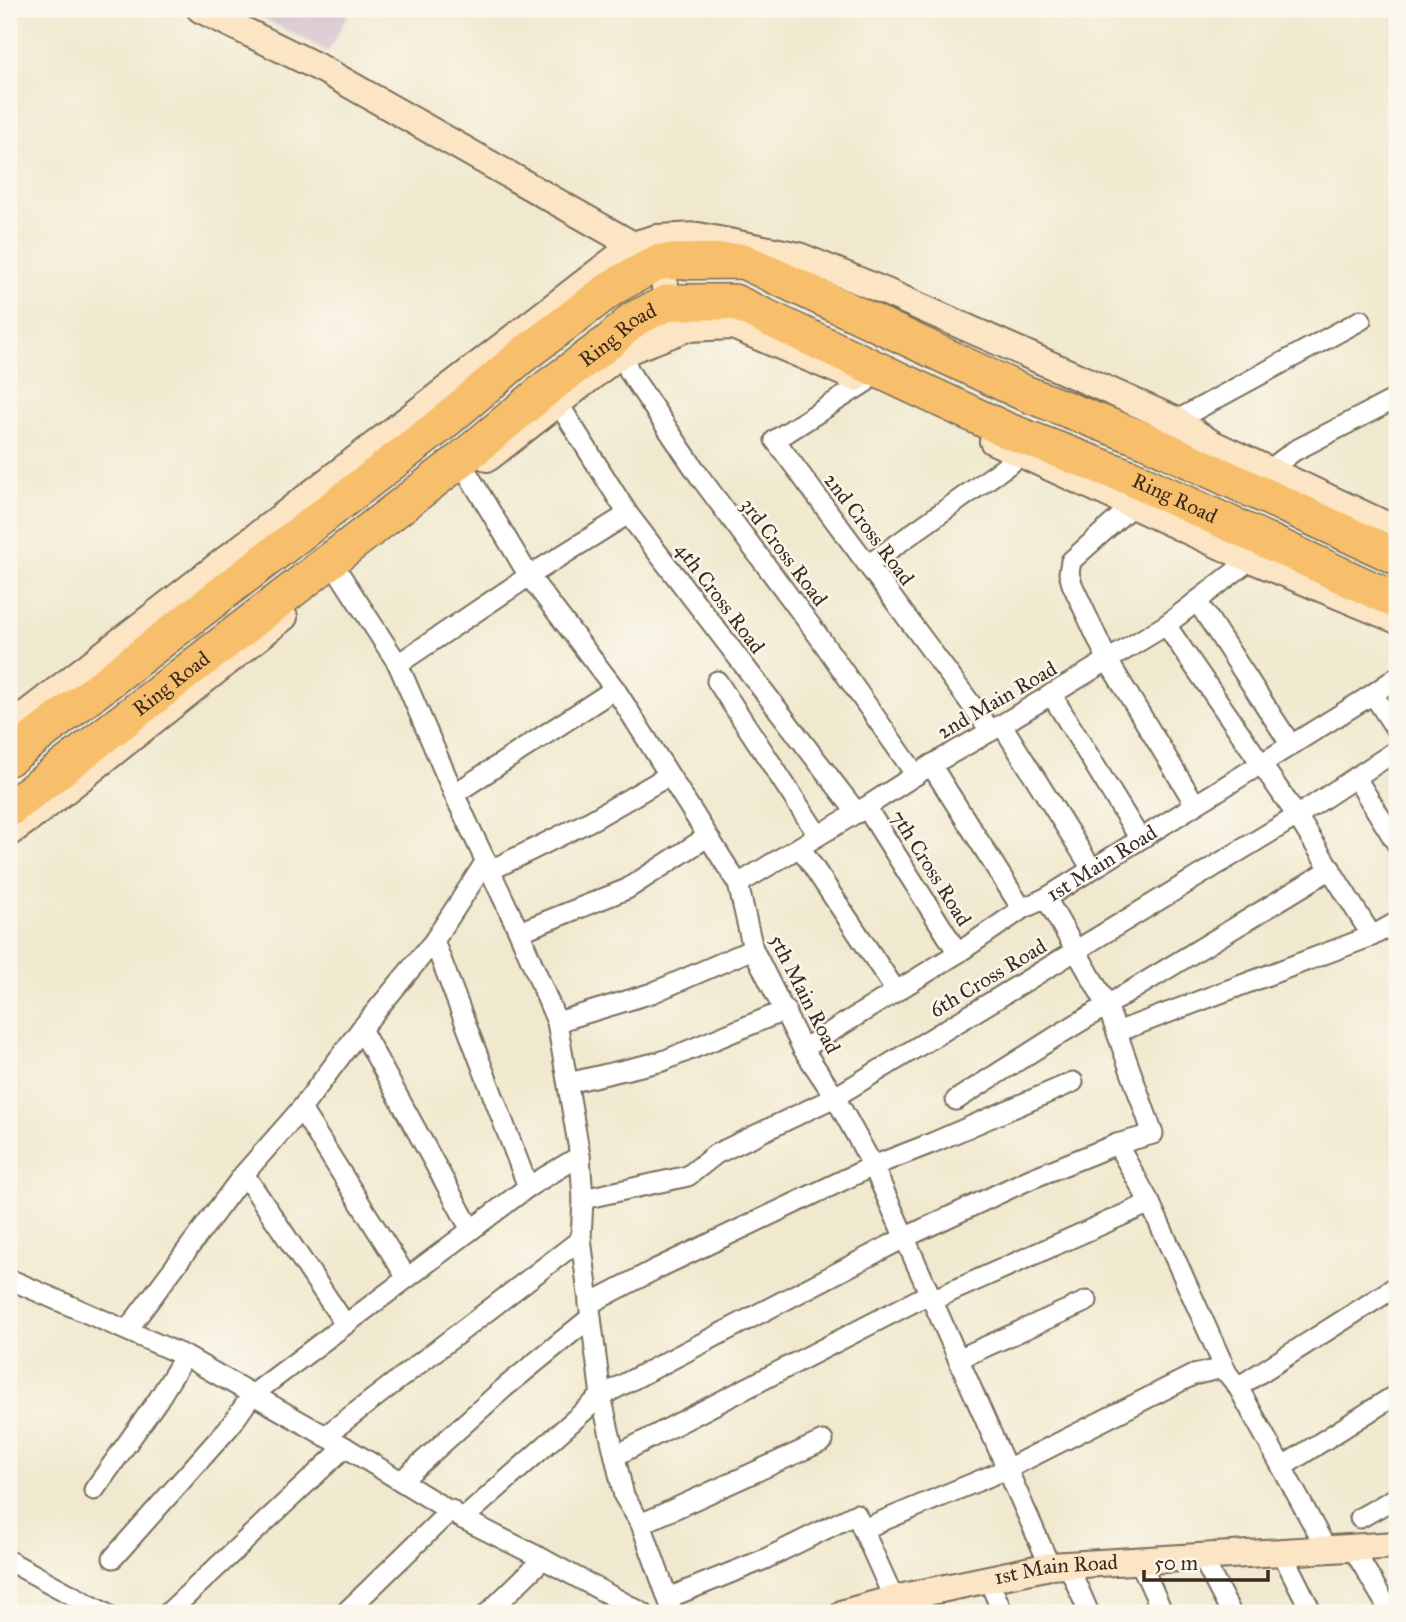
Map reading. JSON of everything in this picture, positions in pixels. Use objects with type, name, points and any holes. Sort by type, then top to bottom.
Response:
[{"type":"highway","name":"Ring Road","points":[[9,758],[438,427],[523,355],[612,287],[646,254],[743,261],[1022,392],[1144,440],[1391,545]]},
{"type":"highway","name":"Ring Road","points":[[9,809],[463,458],[634,319],[669,302],[734,302],[1006,430],[1129,477],[1262,551],[1356,582],[1397,601]]},
{"type":"highway","points":[[1356,582],[1391,545]]},
{"type":"street","points":[[200,9],[324,70],[646,254],[669,302]]},
{"type":"street","points":[[9,727],[646,254],[657,238],[698,236],[799,256],[884,291],[1175,420],[1211,443],[1269,470],[1391,545]]},
{"type":"street","points":[[1144,440],[1175,420],[1362,320]]},
{"type":"street","points":[[9,833],[622,353],[687,328],[733,326],[866,382],[1133,505],[1262,551],[1397,621]]},
{"type":"street","name":"3rd Cross Road","points":[[622,353],[630,373],[700,477],[923,770],[1022,909]]},
{"type":"street","name":"2nd Cross Road","points":[[866,382],[775,440],[868,565],[996,728],[1092,869]]},
{"type":"street","points":[[1269,470],[1294,451],[1397,398]]},
{"type":"street","name":"4th Cross Road","points":[[558,404],[628,514],[861,810]]},
{"type":"street","points":[[868,565],[1022,455]]},
{"type":"street","name":"5th Main Road","points":[[468,474],[529,576],[615,689],[738,884],[753,949],[786,1010],[803,1049],[835,1097],[873,1166],[1007,1469],[1089,1613]]},
{"type":"street","points":[[1133,505],[1071,561],[1069,573],[1108,661],[1195,804]]},
{"type":"street","points":[[398,664],[529,576],[628,514]]},
{"type":"street","name":"2nd Main Road","points":[[738,884],[1166,625],[1262,551]]},
{"type":"street","points":[[339,573],[398,664],[557,1022],[580,1156],[583,1199],[581,1239],[601,1396],[624,1496],[640,1524],[671,1606],[856,1514],[863,1529],[912,1602]]},
{"type":"street","points":[[1197,601],[1291,745]]},
{"type":"street","points":[[1166,625],[1297,816],[1372,936]]},
{"type":"street","name":"1st Main Road","points":[[803,1049],[958,953],[1022,909],[1046,898],[1397,677]]},
{"type":"street","points":[[717,681],[818,835]]},
{"type":"street","points":[[454,794],[615,689]]},
{"type":"street","points":[[1051,694],[1140,839]]},
{"type":"street","points":[[1373,694],[1397,731]]},
{"type":"street","name":"6th Cross Road","points":[[583,1199],[688,1176],[716,1154],[835,1097],[1297,816],[1397,750]]},
{"type":"street","points":[[128,1329],[244,1174],[301,1109],[361,1029],[434,941],[489,866],[592,820],[668,776]]},
{"type":"street","points":[[1356,778],[1397,844]]},
{"type":"street","name":"7th Cross Road","points":[[861,810],[958,953]]},
{"type":"street","points":[[519,932],[627,889],[707,837]]},
{"type":"street","points":[[800,847],[896,991]]},
{"type":"street","points":[[956,1100],[1331,869]]},
{"type":"street","points":[[345,1613],[457,1515],[601,1396],[904,1238],[1030,1179],[1116,1144],[1153,1133],[1107,1005],[1046,898]]},
{"type":"street","points":[[1117,1032],[1372,936],[1397,922]]},
{"type":"street","points":[[434,941],[528,1187]]},
{"type":"street","points":[[557,1022],[652,993],[753,949]]},
{"type":"street","points":[[568,1083],[663,1061],[786,1010]]},
{"type":"street","points":[[361,1029],[471,1230]]},
{"type":"street","points":[[401,1481],[590,1311],[656,1269],[873,1166],[1073,1082]]},
{"type":"street","points":[[301,1109],[407,1279]]},
{"type":"street","points":[[1116,1144],[1150,1203],[1233,1380],[1282,1467],[1339,1548],[1391,1613]]},
{"type":"street","points":[[113,1558],[231,1426],[252,1395],[528,1187],[580,1156]]},
{"type":"street","points":[[244,1174],[345,1324]]},
{"type":"street","points":[[615,1456],[931,1297],[1150,1203]]},
{"type":"street","points":[[325,1436],[581,1239]]},
{"type":"street","points":[[9,1279],[185,1356],[345,1447],[457,1515],[643,1613]]},
{"type":"street","points":[[1233,1380],[1397,1286]]},
{"type":"street","points":[[958,1359],[1087,1301]]},
{"type":"street","points":[[94,1490],[159,1400],[185,1356]]},
{"type":"street","points":[[863,1529],[1007,1469],[1193,1375],[1219,1369],[1233,1380]]},
{"type":"street","points":[[1282,1467],[1397,1394]]},
{"type":"street","points":[[640,1524],[823,1441]]},
{"type":"street","points":[[168,1613],[345,1447]]},
{"type":"street","points":[[1360,1518],[1397,1497]]},
{"type":"street","name":"1st Main Road","points":[[844,1613],[912,1602],[988,1579],[1060,1566],[1397,1545]]},
{"type":"street","points":[[1281,1552],[1312,1613]]},
{"type":"street","points":[[1202,1557],[1231,1613]]},
{"type":"street","points":[[488,1613],[543,1559]]},
{"type":"street","points":[[9,1560],[105,1613]]},
{"type":"street","points":[[1140,1562],[1163,1613]]},
{"type":"street","points":[[988,1579],[1003,1613]]},
{"type":"shaded area","points":[[246,9],[351,9],[328,52]]}]
